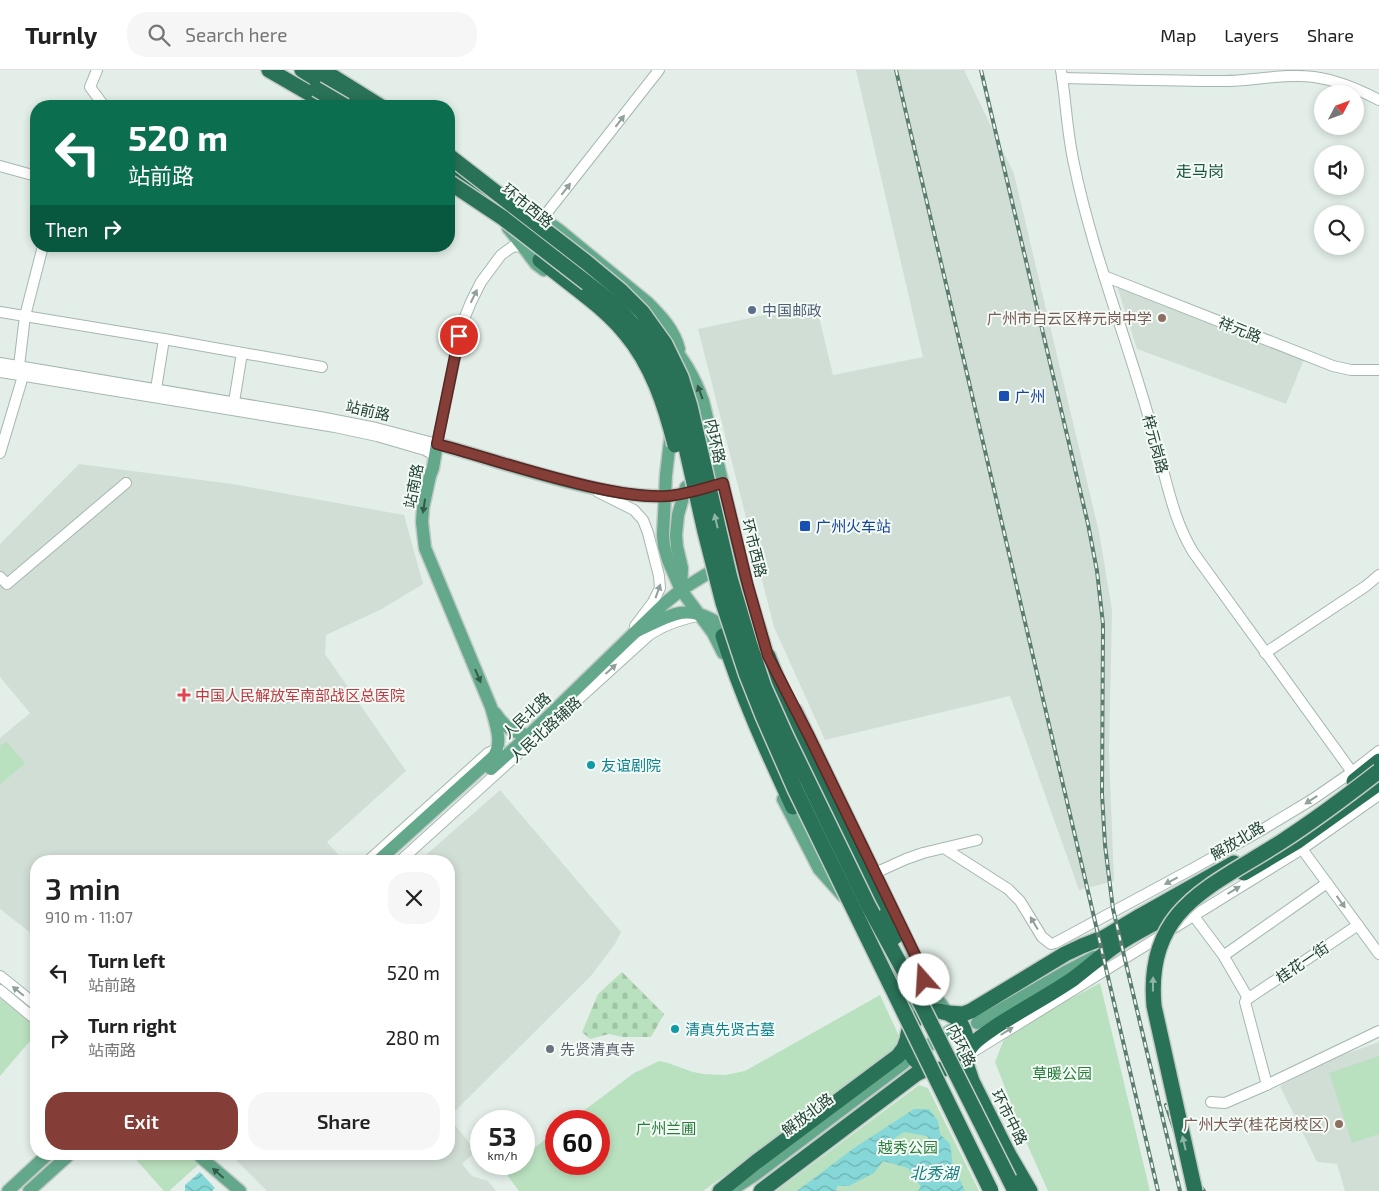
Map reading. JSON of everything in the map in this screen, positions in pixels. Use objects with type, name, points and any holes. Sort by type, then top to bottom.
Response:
[{"type":"highway","points":[[267,70],[328,100]]},
{"type":"highway","points":[[284,70],[331,100]]},
{"type":"highway","points":[[302,70],[350,100]]},
{"type":"highway","points":[[322,70],[370,100]]},
{"type":"highway","name":"内环路","points":[[455,161],[621,291],[648,320],[665,344],[681,377],[686,393],[730,578],[748,642],[764,687],[861,913],[911,988],[1003,1187]]},
{"type":"highway","points":[[455,174],[477,196],[558,250]]},
{"type":"highway","name":"内环路","points":[[455,181],[505,223],[614,304],[635,327],[652,351],[669,383],[678,412],[716,578],[737,646],[770,732],[795,789],[901,1007],[1003,1187]]},
{"type":"highway","points":[[455,186],[505,223]]},
{"type":"highway","points":[[540,260],[602,309],[625,332],[640,354],[656,385],[668,418],[690,501],[716,578]]},
{"type":"highway","points":[[722,636],[762,739],[793,807],[847,916],[901,1007]]},
{"type":"highway","points":[[768,656],[799,734],[886,915],[911,988]]},
{"type":"highway","name":"解放北路","points":[[966,1056],[974,1043],[981,1037],[1072,979],[1109,943],[1274,839],[1342,791],[1379,761]]},
{"type":"highway","points":[[1195,1191],[1154,1006],[1154,968],[1162,941],[1173,920],[1187,904],[1216,882],[1320,816],[1379,771]]},
{"type":"highway","name":"解放北路","points":[[948,1013],[967,1013],[1066,954],[1090,942],[1109,943],[1284,850],[1321,826],[1379,783]]},
{"type":"highway","points":[[861,913],[918,1012],[1003,1187]]},
{"type":"highway","points":[[720,1191],[898,1056],[904,1048],[910,1028],[917,1018],[932,1011],[948,1013],[957,1019],[964,1030],[967,1041],[966,1056],[947,1068],[928,1058]]},
{"type":"highway","points":[[908,1038],[909,1047],[914,1058],[922,1065],[928,1058]]},
{"type":"highway","name":"环市中路","points":[[966,1056],[966,1064],[972,1080],[1028,1191]]},
{"type":"highway","points":[[928,1058],[1003,1187]]},
{"type":"highway","points":[[761,1191],[916,1074],[924,1070],[928,1058]]},
{"type":"main road","points":[[267,70],[314,100]]},
{"type":"main road","points":[[292,70],[332,100]]},
{"type":"main road","points":[[310,70],[358,100]]},
{"type":"main road","points":[[334,70],[382,100]]},
{"type":"main road","points":[[455,153],[559,230],[626,284],[661,316],[663,334],[673,371],[686,406],[693,452],[692,464],[678,515],[676,536],[682,568],[682,590]]},
{"type":"main road","name":"环市西路","points":[[455,168],[663,334],[681,356],[690,371],[699,390],[710,430],[737,544],[768,656],[806,729],[937,999],[948,1013]]},
{"type":"main road","name":"环市西路","points":[[455,184],[477,196],[505,223],[607,306],[626,325],[652,360],[668,399],[672,420],[666,474],[663,535],[668,560],[682,590],[700,615],[712,619],[732,635],[749,659],[765,703],[849,893],[861,913],[870,937],[911,988],[917,1018]]},
{"type":"main road","points":[[455,190],[477,196]]},
{"type":"main road","points":[[505,223],[536,264],[572,295],[639,347],[652,360]]},
{"type":"main road","points":[[524,248],[540,260]]},
{"type":"main road","points":[[644,348],[663,334]]},
{"type":"main road","points":[[686,406],[710,430]]},
{"type":"main road","points":[[690,424],[714,448]]},
{"type":"main road","name":"站南路","points":[[437,444],[422,522],[425,548],[491,707],[497,733],[498,748]]},
{"type":"main road","name":"站前路","points":[[437,444],[483,456],[541,475],[619,493],[665,496],[684,494],[723,483]]},
{"type":"main road","points":[[693,452],[714,448]]},
{"type":"main road","name":"人民北路","points":[[396,855],[482,783],[529,735],[572,699],[665,603],[717,567],[737,544]]},
{"type":"main road","points":[[748,586],[744,582],[736,583],[733,585],[730,597],[749,659]]},
{"type":"main road","points":[[637,631],[681,613],[700,615],[749,659]]},
{"type":"main road","points":[[700,615],[722,650],[773,777],[812,858],[819,869],[849,893]]},
{"type":"main road","points":[[722,636],[734,654],[767,738],[785,777],[849,893]]},
{"type":"main road","points":[[768,656],[771,682],[791,731],[887,928],[911,988],[929,1002],[948,1013]]},
{"type":"main road","points":[[491,707],[505,726],[516,733],[529,735]]},
{"type":"main road","name":"人民北路","points":[[384,855],[439,802],[493,757],[498,748]]},
{"type":"main road","points":[[887,928],[910,945]]},
{"type":"main road","points":[[870,937],[908,1038]]},
{"type":"main road","name":"解放北路","points":[[975,1020],[1059,969],[1109,943]]},
{"type":"main road","points":[[911,988],[924,986],[922,969]]},
{"type":"main road","points":[[928,1058],[954,1032]]},
{"type":"main road","name":"解放北路","points":[[730,1191],[906,1066],[746,1191]]},
{"type":"main road","points":[[8,1191],[45,1160]]},
{"type":"main road","points":[[19,1191],[45,1160]]},
{"type":"main road","points":[[29,1191],[63,1160]]},
{"type":"main road","points":[[41,1191],[75,1160]]},
{"type":"main road","points":[[203,1160],[240,1191]]},
{"type":"street","points":[[97,70],[90,87],[100,100]]},
{"type":"street","points":[[542,219],[659,70]]},
{"type":"street","points":[[1061,74],[1222,81],[1292,76],[1315,77],[1332,81],[1379,100]]},
{"type":"street","name":"梓元岗路","points":[[1061,74],[1073,163],[1104,276],[1142,395],[1171,503],[1179,525],[1193,552],[1352,772]]},
{"type":"street","points":[[0,166],[30,174]]},
{"type":"street","name":"站南路","points":[[437,444],[462,324],[471,302],[481,282],[500,255],[512,247],[519,246],[524,248]]},
{"type":"street","points":[[0,453],[21,371],[25,316],[41,252]]},
{"type":"street","name":"祥元路","points":[[1104,276],[1327,364],[1351,370],[1379,370]]},
{"type":"street","points":[[0,312],[322,367]]},
{"type":"street","points":[[156,389],[164,339]]},
{"type":"street","points":[[234,402],[242,353]]},
{"type":"street","name":"站前路","points":[[0,363],[21,371],[334,427],[425,450],[432,454],[434,458]]},
{"type":"street","name":"站前路","points":[[0,372],[21,371],[156,389],[350,422],[437,444]]},
{"type":"street","points":[[0,577],[7,584],[126,482]]},
{"type":"street","points":[[582,485],[628,506],[643,520],[659,576],[660,588],[658,594],[622,646]]},
{"type":"street","points":[[1265,653],[1366,586],[1379,575]]},
{"type":"street","name":"人民北路辅路","points":[[406,855],[572,699],[648,636],[658,629],[677,621],[700,615]]},
{"type":"street","points":[[944,848],[1008,889],[1020,901],[1042,937],[1051,944],[1260,831],[1313,799],[1379,751]]},
{"type":"street","points":[[966,1056],[1377,801]]},
{"type":"street","points":[[375,855],[439,802]]},
{"type":"street","points":[[875,874],[906,859],[978,840]]},
{"type":"street","points":[[1302,849],[1379,954]]},
{"type":"street","points":[[1226,954],[1327,883]]},
{"type":"street","points":[[1193,915],[1228,964],[1248,998],[1245,1002],[1267,1085]]},
{"type":"street","name":"桂花一街","points":[[1246,1000],[1358,924]]},
{"type":"street","points":[[0,976],[30,1000]]},
{"type":"street","points":[[0,990],[30,1015]]},
{"type":"street","points":[[1211,1102],[1225,1103],[1379,1031]]},
{"type":"shaded area","points":[[856,70],[964,70],[1014,174],[1099,532],[1112,610],[1109,753],[1114,881],[1079,890],[1010,696],[825,740],[774,627],[698,329],[816,304],[833,375],[923,357]]},
{"type":"shaded area","name":"广州市白云区梓元岗中学","points":[[1117,286],[1304,359],[1286,404],[1137,349]]},
{"type":"shaded area","name":"中国人民解放军南部战区总医院","points":[[79,464],[232,484],[404,515],[423,584],[382,609],[326,635],[325,654],[406,771],[327,842],[339,855],[30,855],[30,932],[0,909],[0,738],[30,713],[0,677],[0,544]]},
{"type":"shaded area","points":[[500,790],[621,932],[615,944],[591,976],[455,1111],[455,855],[426,855]]},
{"type":"shaded area","name":"广州大学(桂花岗校区)","points":[[1379,1042],[1379,1191],[1345,1191],[1337,1164],[1317,1162],[1280,1086],[1318,1064]]},
{"type":"shaded area","points":[[455,1125],[470,1144],[470,1157],[462,1164],[470,1175],[488,1181],[496,1191],[267,1191],[236,1160],[455,1160]]},
{"type":"green space","points":[[6,741],[25,763],[0,785],[0,746]]},
{"type":"green space","points":[[622,972],[664,1014],[651,1037],[622,1037],[609,1034],[590,1039],[582,1032],[598,994]]},
{"type":"green space","name":"草暖公园","points":[[1100,983],[1150,1191],[1048,1191],[1027,1144],[995,1062],[1004,1039],[1040,1015]]},
{"type":"green space","name":"广州兰圃","points":[[880,995],[899,1036],[899,1043],[895,1053],[703,1191],[519,1191],[507,1175],[535,1175],[535,1147],[545,1140],[545,1175],[610,1175],[610,1110],[585,1110],[634,1073],[659,1061],[704,1074],[725,1075],[745,1071]]},
{"type":"green space","points":[[0,998],[30,1022],[30,1041],[0,1076]]},
{"type":"green space","points":[[1379,1056],[1379,1134],[1352,1143],[1329,1073]]},
{"type":"green space","name":"越秀公园","points":[[919,1085],[928,1088],[979,1191],[776,1191]]},
{"type":"green space","points":[[136,1160],[194,1160],[199,1164],[169,1191],[164,1191]]},
{"type":"water","name":"北秀湖","points":[[914,1109],[929,1109],[938,1121],[940,1134],[950,1144],[953,1165],[965,1191],[918,1191],[921,1187],[908,1168],[883,1161],[874,1173],[849,1186],[837,1186],[836,1191],[797,1191],[854,1148]],"holes":[[[904,1132],[927,1136],[934,1146],[925,1153],[903,1152],[893,1143],[895,1138]]]},
{"type":"water","points":[[200,1172],[215,1188],[212,1191],[185,1191],[185,1185]]},
{"type":"railway","points":[[896,70],[1158,1191]]},
{"type":"railway","points":[[981,70],[1088,524],[1097,571],[1103,624],[1102,794],[1105,845],[1113,909],[1180,1191]]},
{"type":"railway","points":[[1166,1105],[1189,1172],[1204,1191]]},
{"type":"place","name":"中国邮政","points":[[752,310]]},
{"type":"place","name":"广州市白云区梓元岗中学","points":[[1162,318]]},
{"type":"place","name":"广州","points":[[1004,396]]},
{"type":"place","name":"广州火车站","points":[[805,526]]},
{"type":"place","name":"中国人民解放军南部战区总医院","points":[[184,695]]},
{"type":"place","name":"友谊剧院","points":[[591,765]]},
{"type":"place","name":"清真先贤古墓","points":[[675,1029]]},
{"type":"place","name":"先贤清真寺","points":[[550,1049]]},
{"type":"place","name":"广州大学(桂花岗校区)","points":[[1339,1124]]},
{"type":"district","name":"走马岗","points":[[1200,170]]},
{"type":"route","points":[[459,336],[437,444],[483,456],[541,475],[619,493],[676,495],[723,483],[748,586],[768,656],[922,969],[924,980]]}]
